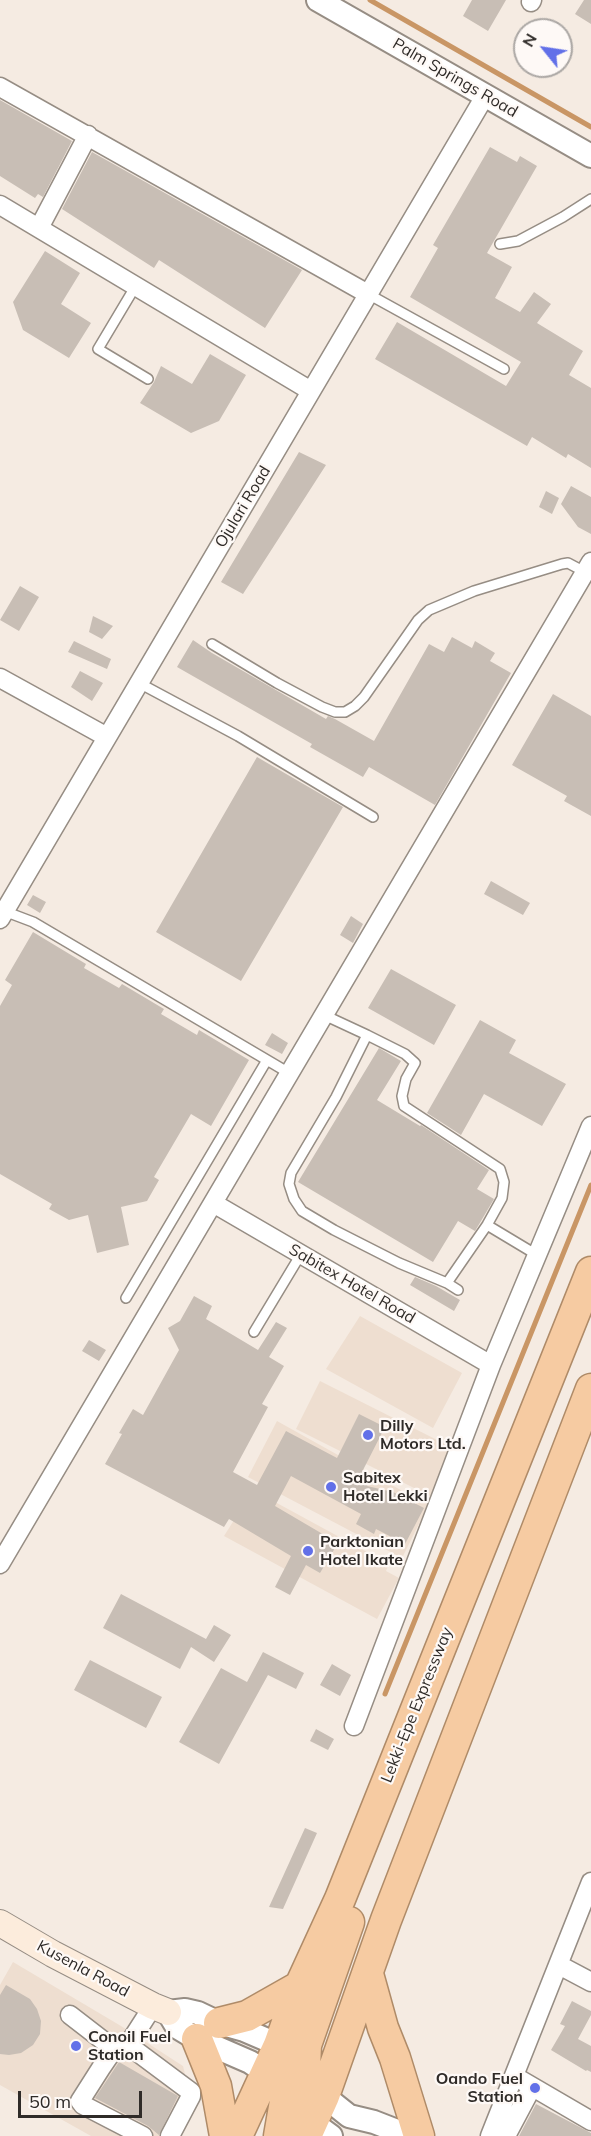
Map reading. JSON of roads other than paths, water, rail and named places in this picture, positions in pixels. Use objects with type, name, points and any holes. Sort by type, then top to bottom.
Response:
[{"type":"highway","name":"Lekki-Epe Expressway","points":[[237,2136],[279,2045],[300,1986],[340,1899],[591,1272]]},
{"type":"highway","points":[[318,2123],[368,1974],[591,1389]]},
{"type":"highway","points":[[318,2123],[304,2070],[306,2045],[332,1967],[465,1623],[467,1581]]},
{"type":"highway","points":[[368,1974],[383,2028],[415,2118],[419,2136]]},
{"type":"highway","points":[[225,2136],[208,2031],[247,2016],[300,1986]]},
{"type":"highway","points":[[279,2045],[285,2101],[279,2136]]},
{"type":"main road","name":"Kusenla Road","points":[[0,1923],[53,1954],[161,2009]]},
{"type":"street","name":"Palm Springs Road","points":[[318,0],[591,156]]},
{"type":"street","points":[[0,87],[368,294]]},
{"type":"street","name":"Ojulari Road","points":[[2,915],[485,96]]},
{"type":"street","points":[[39,228],[88,135]]},
{"type":"street","points":[[0,205],[311,391]]},
{"type":"street","points":[[0,1564],[588,567]]},
{"type":"street","points":[[0,678],[107,737]]},
{"type":"street","points":[[354,1726],[491,1365],[591,1126]]},
{"type":"street","name":"Sabitex Hotel Road","points":[[213,1203],[491,1365]]},
{"type":"street","points":[[490,2136],[591,1882]]},
{"type":"street","points":[[559,1965],[591,1982]]},
{"type":"street","points":[[143,2136],[83,2104],[80,2100],[121,2047],[161,2009]]},
{"type":"street","name":"Kusenla Road","points":[[161,2009],[177,2027],[208,2031],[244,2030],[279,2045],[304,2070]]},
{"type":"street","points":[[70,2015],[191,2092],[170,2136]]},
{"type":"street","name":"Kusenla Road","points":[[208,2031],[266,2073],[285,2101],[318,2123],[350,2116],[374,2122],[410,2136]]},
{"type":"street","points":[[514,2076],[591,2121]]},
{"type":"street","points":[[506,2136],[532,2086]]},
{"type":"lane","points":[[500,244],[518,241],[591,200]]},
{"type":"lane","points":[[135,287],[98,349],[148,379]]},
{"type":"lane","points":[[368,294],[504,369]]},
{"type":"lane","points":[[212,644],[322,707],[335,712],[345,712],[364,698],[418,620],[429,610],[474,591],[562,564],[588,567]]},
{"type":"lane","points":[[139,683],[238,736],[373,817]]},
{"type":"lane","points":[[2,915],[33,922],[289,1073]]},
{"type":"lane","points":[[324,1015],[405,1054],[415,1064],[406,1079],[402,1096],[404,1106],[500,1169],[504,1182],[502,1198],[487,1225],[447,1283]]},
{"type":"lane","points":[[367,1035],[336,1098],[291,1173],[289,1184],[294,1199],[302,1210],[399,1263],[458,1290]]},
{"type":"lane","points":[[126,1298],[267,1060]]},
{"type":"lane","points":[[487,1225],[537,1255]]},
{"type":"lane","points":[[255,1332],[301,1254]]},
{"type":"waterway","points":[[370,0],[591,127]]},
{"type":"waterway","points":[[385,1694],[591,1185]]},
{"type":"place","name":"Dilly Motors Ltd.","points":[[368,1435]]},
{"type":"place","name":"Sabitex Hotel Lekki","points":[[331,1487]]},
{"type":"place","name":"Parktonian Hotel Ikate","points":[[308,1551]]},
{"type":"place","name":"Conoil Fuel Station","points":[[76,2046]]},
{"type":"place","name":"Oando Fuel Station","points":[[535,2088]]}]
